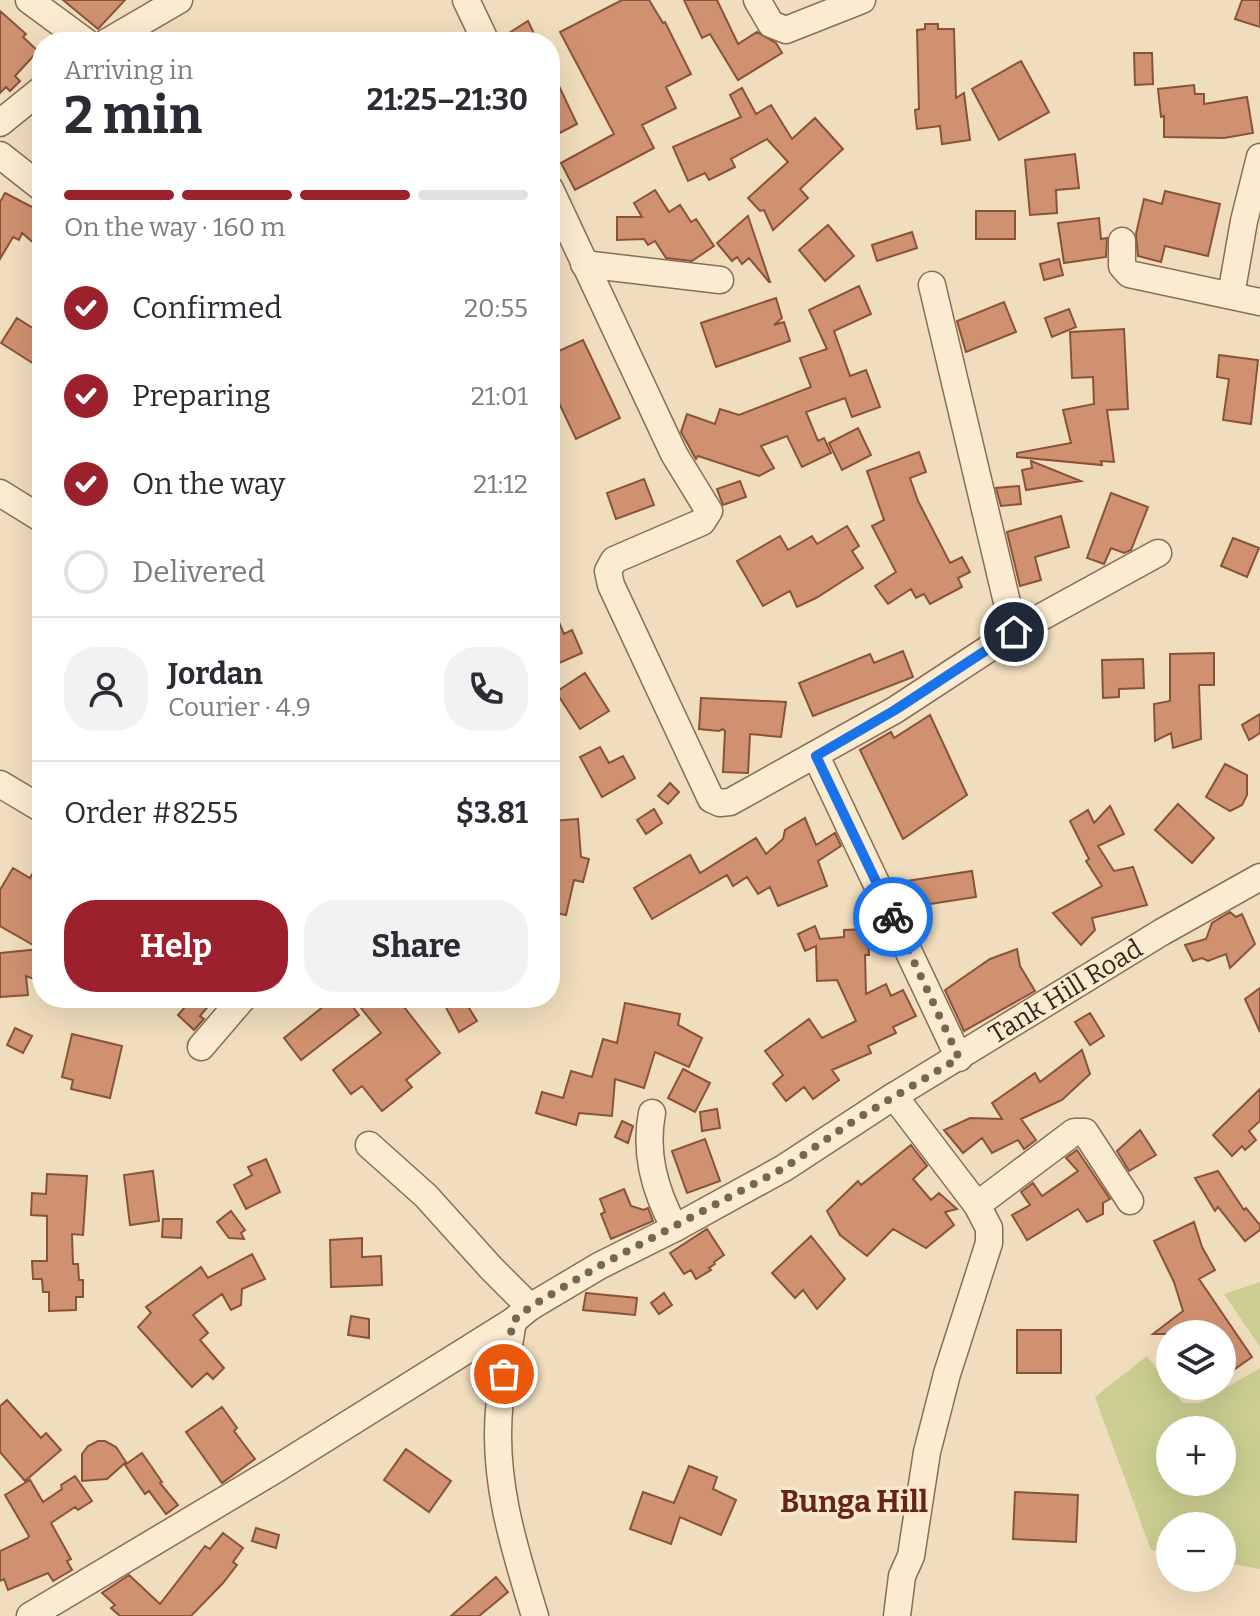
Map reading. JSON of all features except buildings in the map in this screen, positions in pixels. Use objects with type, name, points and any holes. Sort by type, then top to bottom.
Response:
[{"type":"street","points":[[29,0],[72,32]]},
{"type":"street","points":[[124,32],[179,0]]},
{"type":"street","points":[[466,0],[481,32]]},
{"type":"street","points":[[757,0],[771,24],[786,30],[862,0]]},
{"type":"street","points":[[0,123],[32,97]]},
{"type":"street","points":[[0,155],[32,180]]},
{"type":"street","points":[[1231,295],[1244,221],[1260,157]]},
{"type":"street","points":[[560,211],[674,454],[709,511],[702,522],[614,560],[608,571],[611,585],[711,799],[720,803],[730,802],[816,756],[895,710],[1014,632],[1158,553]]},
{"type":"street","points":[[1122,241],[1122,266],[1129,274],[1260,302]]},
{"type":"street","points":[[584,264],[720,280]]},
{"type":"street","points":[[932,285],[1014,632]]},
{"type":"street","points":[[0,493],[32,513]]},
{"type":"street","points":[[816,756],[959,1058]]},
{"type":"street","points":[[0,784],[32,803]]},
{"type":"street","name":"Tank Hill Road","points":[[30,1616],[273,1471],[599,1266],[784,1168],[894,1096],[1162,932],[1260,877]]},
{"type":"street","points":[[201,1047],[234,1008]]},
{"type":"street","points":[[894,1096],[977,1205],[989,1228],[989,1243],[947,1374],[927,1452],[911,1556],[902,1576],[897,1616]]},
{"type":"street","points":[[652,1113],[649,1132],[652,1171],[675,1228]]},
{"type":"street","points":[[977,1205],[1079,1130],[1085,1132],[1130,1201]]},
{"type":"street","points":[[369,1145],[426,1196],[491,1268],[522,1314],[499,1401],[498,1456],[510,1537],[535,1616]]},
{"type":"green space","points":[[1260,1282],[1260,1347],[1224,1294]]},
{"type":"green space","points":[[1147,1356],[1156,1368],[1156,1400],[1181,1400],[1183,1403],[1236,1400],[1236,1382],[1260,1368],[1260,1569],[1236,1565],[1236,1512],[1156,1512],[1156,1551],[1151,1550],[1095,1397]]},
{"type":"way so far","points":[[504,1374],[513,1321],[530,1307],[599,1266],[784,1168],[855,1120],[959,1058],[893,917]]},
{"type":"district","name":"Bunga Hill","points":[[854,1502]]},
{"type":"route","points":[[893,917],[816,756],[895,710],[1014,632]]}]
